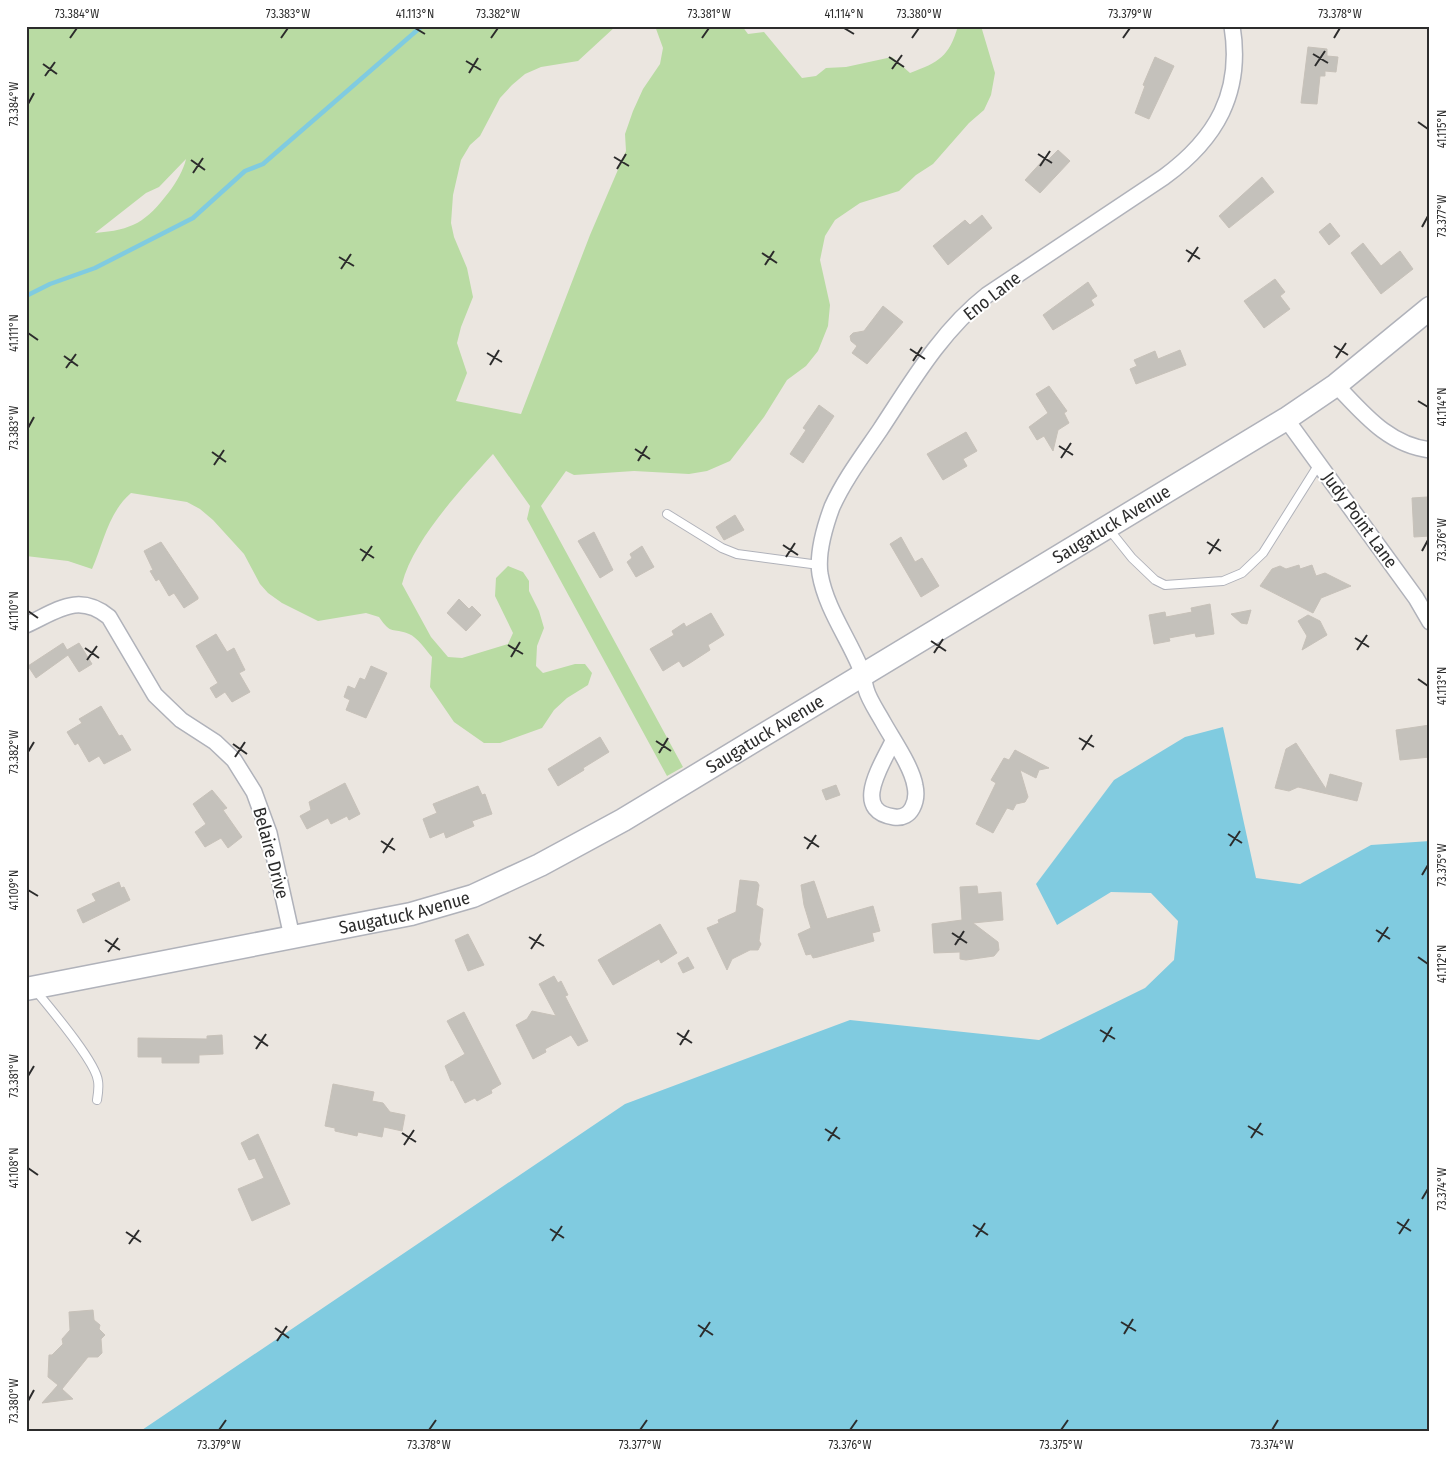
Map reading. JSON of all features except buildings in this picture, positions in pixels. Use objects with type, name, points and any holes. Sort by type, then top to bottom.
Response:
[{"type":"main road","name":"Saugatuck Avenue","points":[[30,988],[428,909],[473,896],[540,865],[624,820],[1286,419],[1336,385],[1430,308]]},
{"type":"street","name":"Eno Lane","points":[[894,741],[872,786],[870,799],[878,812],[895,818],[908,814],[916,803],[915,785],[894,741],[868,693],[863,675],[834,617],[822,582],[819,565],[828,518],[846,480],[919,371],[962,317],[987,296],[1180,165],[1208,136],[1221,115],[1230,93],[1235,56],[1232,26]]},
{"type":"street","points":[[1336,385],[1387,435],[1409,445],[1430,450]]},
{"type":"street","name":"Judy Point Lane","points":[[1286,419],[1416,598],[1430,622]]},
{"type":"street","name":"Belaire Drive","points":[[26,625],[68,606],[86,603],[98,608],[109,617],[155,695],[181,720],[215,742],[234,760],[254,792],[269,832],[292,937]]},
{"type":"lane","points":[[1108,528],[1132,558],[1155,580],[1165,584],[1223,581],[1242,573],[1263,553],[1319,464]]},
{"type":"lane","points":[[667,514],[722,548],[736,554],[819,565]]},
{"type":"lane","points":[[30,988],[63,1023],[90,1063],[98,1080],[97,1100]]},
{"type":"green space","points":[[26,26],[616,26],[578,61],[541,67],[525,74],[512,85],[500,98],[480,136],[470,145],[461,160],[453,195],[451,223],[454,237],[467,268],[473,297],[457,343],[467,373],[456,401],[521,414],[590,235],[626,151],[625,134],[633,111],[643,89],[660,64],[663,48],[655,26],[742,26],[748,34],[764,32],[802,78],[816,76],[826,68],[846,67],[892,57],[910,73],[942,57],[951,45],[958,26],[981,26],[995,73],[991,95],[984,110],[969,123],[933,164],[916,175],[899,191],[860,203],[835,220],[825,236],[820,260],[830,305],[828,326],[818,351],[806,366],[787,380],[764,417],[730,461],[707,471],[689,474],[634,471],[574,475],[566,471],[541,506],[683,767],[667,776],[527,519],[530,506],[493,454],[453,498],[427,532],[416,550],[402,584],[431,637],[448,657],[462,658],[508,644],[513,633],[495,596],[496,578],[508,566],[523,572],[529,581],[529,591],[539,611],[544,628],[537,646],[536,666],[543,673],[575,664],[585,664],[592,673],[588,685],[567,698],[554,710],[542,728],[500,743],[484,743],[454,722],[430,687],[432,657],[415,638],[409,634],[390,629],[379,617],[366,613],[318,621],[282,603],[268,593],[260,584],[244,554],[213,520],[200,509],[187,502],[131,493],[123,501],[107,528],[92,569],[68,561],[26,556]],"holes":[[[186,159],[172,188],[153,211],[138,223],[119,230],[95,233],[146,193],[159,187]]]},
{"type":"water","points":[[1223,727],[1256,878],[1300,884],[1371,845],[1430,841],[1430,1432],[139,1432],[625,1104],[850,1020],[1039,1040],[1145,988],[1174,960],[1178,921],[1151,893],[1111,892],[1057,925],[1036,884],[1114,780],[1185,737]]},
{"type":"waterway","points":[[26,296],[50,284],[95,268],[193,218],[245,171],[263,164],[422,26]]}]
